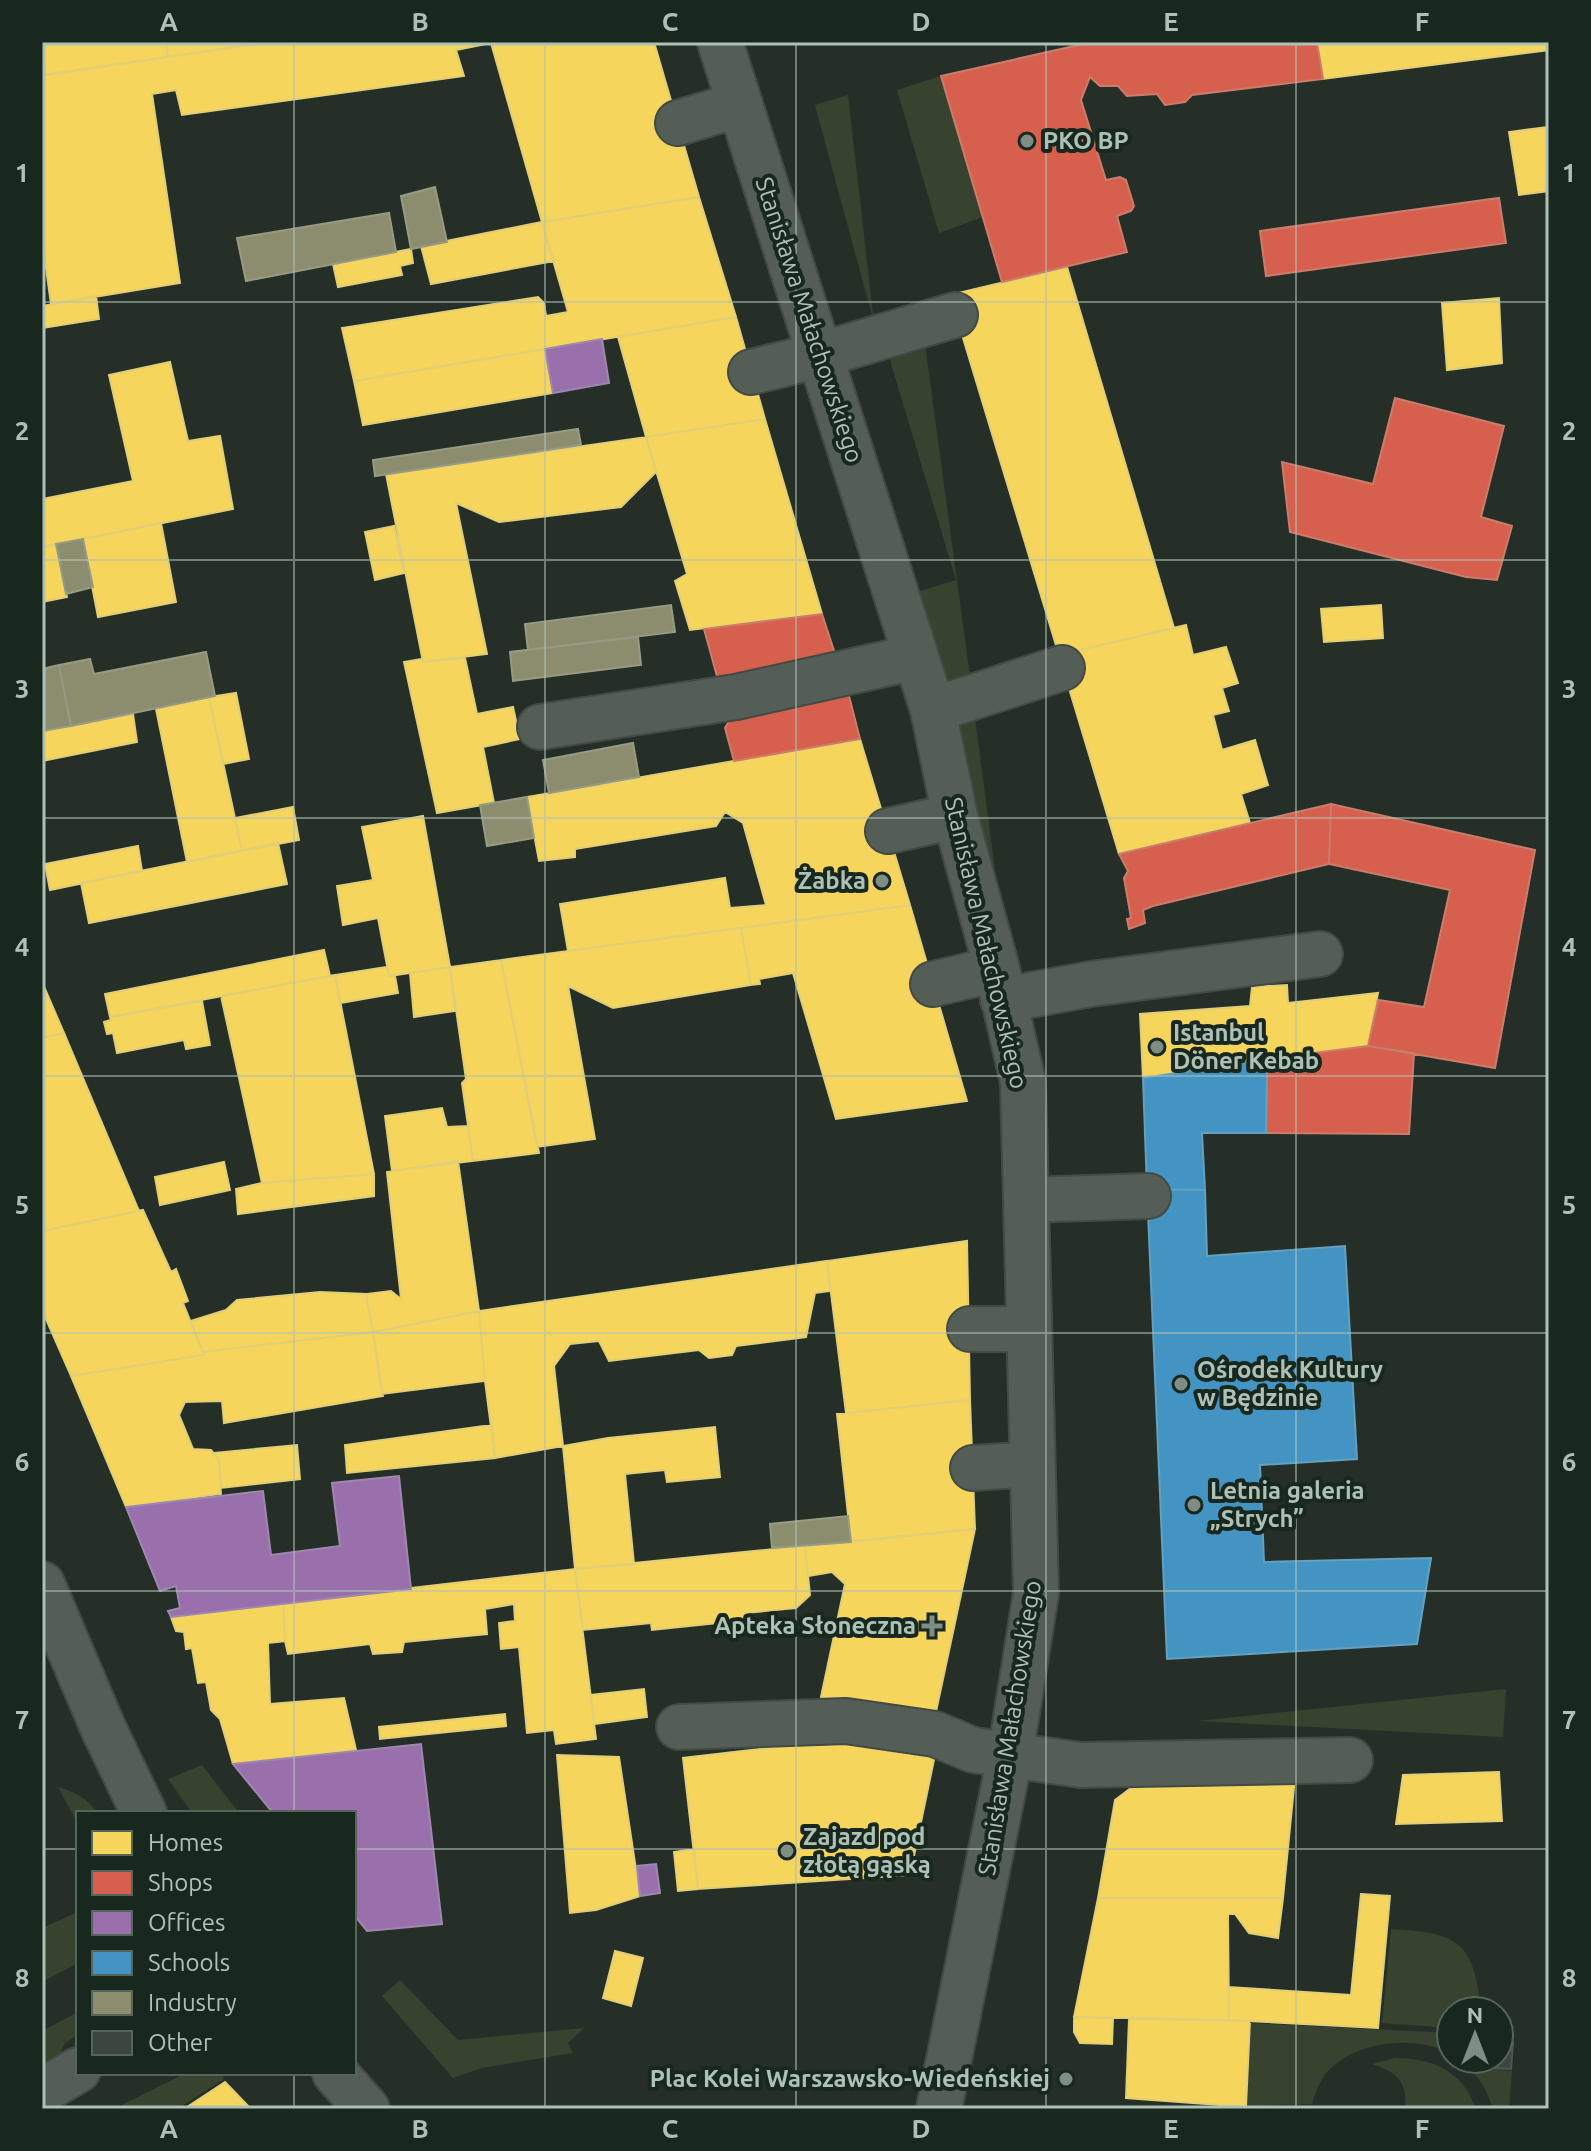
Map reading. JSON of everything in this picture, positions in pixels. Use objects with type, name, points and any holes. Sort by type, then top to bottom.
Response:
[{"type":"street","name":"Stanisława Małachowskiego","points":[[720,42],[933,710],[955,816],[1023,1082],[1036,1593],[1010,1756],[939,2109]]},
{"type":"street","points":[[678,123],[740,104]]},
{"type":"street","points":[[751,372],[955,315]]},
{"type":"street","points":[[540,727],[736,697],[916,657]]},
{"type":"street","points":[[933,710],[1062,668]]},
{"type":"street","points":[[888,831],[955,816]]},
{"type":"street","points":[[933,984],[1091,984],[1320,954]]},
{"type":"street","points":[[1027,1200],[1148,1196]]},
{"type":"street","points":[[970,1329],[1029,1329]]},
{"type":"street","points":[[973,1468],[1032,1464]]},
{"type":"street","points":[[42,1584],[104,1730],[143,1811]]},
{"type":"street","points":[[679,1727],[846,1721],[935,1734],[973,1750],[1081,1765],[1350,1760]]},
{"type":"street","points":[[42,2091],[76,2071]]},
{"type":"street","points":[[337,2075],[367,2109]]},
{"type":"green space","points":[[941,76],[983,217],[939,233],[897,90]]},
{"type":"green space","points":[[848,95],[874,323],[815,105]]},
{"type":"green space","points":[[924,337],[971,684],[942,693],[911,594],[956,580],[886,347]]},
{"type":"green space","points":[[974,711],[995,870],[948,719]]},
{"type":"green space","points":[[1506,1689],[1503,1737],[1198,1721]]},
{"type":"green space","points":[[202,1765],[237,1811],[191,1811],[168,1779]]},
{"type":"green space","points":[[58,1787],[80,1796],[95,1811],[76,1811],[76,1820]]},
{"type":"green space","points":[[76,1913],[76,1964],[42,1982],[42,1928]]},
{"type":"green space","points":[[1391,1929],[1433,1934],[1459,1945],[1474,1969],[1479,1995],[1435,1995],[1435,2027],[1382,2023]]},
{"type":"green space","points":[[400,1980],[458,2040],[584,2028],[568,2043],[573,2053],[482,2068],[453,2078],[382,1996]]},
{"type":"green space","points":[[76,2013],[76,2036],[65,2043],[50,2074],[42,2079],[42,2031]]},
{"type":"green space","points":[[1251,2023],[1435,2032],[1435,2048],[1421,2044],[1387,2044],[1370,2047],[1340,2061],[1320,2083],[1312,2104],[1247,2106]]},
{"type":"green space","points":[[1395,2058],[1434,2064],[1435,2075],[1455,2076],[1476,2109],[1404,2109],[1405,2092],[1399,2079],[1388,2070],[1372,2064]]},
{"type":"green space","points":[[182,2075],[222,2075],[224,2079],[177,2109],[114,2109]]},
{"type":"green space","points":[[1475,2075],[1512,2075],[1509,2109],[1493,2109]]},
{"type":"building: Homes","points":[[42,42],[166,42],[168,57],[45,75]]},
{"type":"building: Homes","points":[[166,42],[265,42],[168,57]]},
{"type":"building: Homes","points":[[272,42],[654,42],[699,197],[542,222],[491,43],[456,50],[464,76],[182,115],[176,90],[152,94],[180,283],[51,304],[42,239],[42,75]]},
{"type":"building: Homes","points":[[1317,42],[1549,42],[1549,50],[1323,79]]},
{"type":"building: Homes","points":[[1549,127],[1549,191],[1519,195],[1509,132]]},
{"type":"building: Homes","points":[[699,197],[736,317],[354,381],[342,328],[538,297],[544,303],[546,316],[568,312],[542,222]]},
{"type":"building: Homes","points":[[542,222],[554,261],[431,284],[421,246]]},
{"type":"building: Homes","points":[[411,249],[413,263],[400,266],[402,275],[338,287],[333,264]]},
{"type":"building: Homes","points":[[1067,267],[1174,628],[1059,655],[950,295]]},
{"type":"building: Homes","points":[[96,296],[99,319],[42,328],[42,306]]},
{"type":"building: Homes","points":[[1499,298],[1502,363],[1447,370],[1442,303]]},
{"type":"building: Homes","points":[[736,317],[765,419],[646,437],[618,337]]},
{"type":"building: Homes","points":[[545,349],[553,393],[363,425],[354,381]]},
{"type":"building: Homes","points":[[170,362],[188,441],[220,436],[233,509],[42,547],[42,499],[133,481],[109,375]]},
{"type":"building: Homes","points":[[765,419],[822,614],[690,630],[675,581],[687,574],[646,437]]},
{"type":"building: Homes","points":[[646,437],[656,472],[621,507],[499,522],[456,503],[487,654],[423,662],[386,474]]},
{"type":"building: Homes","points":[[161,523],[176,602],[98,617],[83,539]]},
{"type":"building: Homes","points":[[394,526],[404,573],[375,580],[365,532]]},
{"type":"building: Homes","points":[[56,544],[67,597],[42,602],[42,547]]},
{"type":"building: Homes","points":[[1381,605],[1383,638],[1324,642],[1321,609]]},
{"type":"building: Homes","points":[[1186,625],[1193,655],[1226,647],[1238,683],[1222,688],[1229,711],[1213,715],[1222,750],[1255,740],[1268,785],[1241,794],[1250,823],[1119,854],[1059,655]]},
{"type":"building: Homes","points":[[465,658],[477,714],[513,707],[520,739],[483,747],[494,803],[437,813],[404,662]]},
{"type":"building: Homes","points":[[236,693],[249,759],[223,764],[209,697]]},
{"type":"building: Homes","points":[[209,697],[242,851],[187,862],[156,709]]},
{"type":"building: Homes","points":[[133,714],[137,742],[42,761],[42,731]]},
{"type":"building: Homes","points":[[860,739],[910,905],[568,951],[560,904],[725,878],[730,908],[766,905],[743,823],[725,812],[716,826],[575,849],[575,857],[539,861],[527,797]]},
{"type":"building: Homes","points":[[293,807],[299,840],[242,851],[235,818]]},
{"type":"building: Homes","points":[[423,816],[450,967],[389,976],[378,918],[343,925],[337,886],[373,880],[362,827]]},
{"type":"building: Homes","points":[[278,843],[287,884],[89,923],[81,883]]},
{"type":"building: Homes","points":[[138,846],[142,871],[50,890],[45,864]]},
{"type":"building: Homes","points":[[910,905],[967,1101],[836,1119],[793,973],[759,979],[760,984],[751,985],[741,928]]},
{"type":"building: Homes","points":[[741,928],[751,985],[613,1008],[568,986],[595,1139],[537,1147],[501,960]]},
{"type":"building: Homes","points":[[324,950],[330,976],[110,1017],[105,994]]},
{"type":"building: Homes","points":[[501,960],[539,1153],[473,1161],[462,1083],[466,1079],[450,967]]},
{"type":"building: Homes","points":[[387,967],[389,976],[395,976],[398,993],[340,1003],[335,975]]},
{"type":"building: Homes","points":[[450,967],[455,1011],[414,1017],[410,973]]},
{"type":"building: Homes","points":[[335,975],[374,1174],[262,1183],[221,996]]},
{"type":"building: Homes","points":[[42,982],[64,1033],[42,1038]]},
{"type":"building: Homes","points":[[1287,985],[1288,1003],[1378,993],[1368,1046],[1143,1078],[1140,1014],[1250,1006],[1252,987]]},
{"type":"building: Homes","points":[[202,1001],[210,1045],[186,1049],[184,1040],[117,1053],[113,1033],[107,1034],[104,1022],[111,1020],[110,1017]]},
{"type":"building: Homes","points":[[64,1033],[139,1211],[42,1231],[42,1038]]},
{"type":"building: Homes","points":[[442,1108],[447,1127],[468,1126],[473,1161],[392,1171],[385,1116]]},
{"type":"building: Homes","points":[[458,1161],[479,1311],[373,1332],[366,1294],[391,1291],[401,1299],[387,1172]]},
{"type":"building: Homes","points":[[224,1162],[230,1190],[160,1205],[155,1177]]},
{"type":"building: Homes","points":[[374,1174],[374,1196],[238,1214],[236,1189],[262,1183]]},
{"type":"building: Homes","points":[[143,1210],[171,1272],[176,1269],[188,1301],[183,1303],[204,1355],[71,1376],[42,1310],[42,1231]]},
{"type":"building: Homes","points":[[967,1241],[970,1400],[846,1413],[827,1261]]},
{"type":"building: Homes","points":[[827,1261],[830,1291],[815,1293],[806,1337],[736,1346],[732,1355],[709,1358],[699,1350],[609,1361],[599,1341],[570,1344],[554,1366],[563,1446],[495,1458],[479,1311]]},
{"type":"building: Homes","points":[[320,1292],[366,1294],[373,1332],[203,1352],[191,1321],[226,1310],[237,1300]]},
{"type":"building: Homes","points":[[479,1311],[485,1381],[382,1394],[373,1332]]},
{"type":"building: Homes","points":[[373,1332],[383,1396],[224,1423],[222,1401],[185,1402],[179,1415],[193,1449],[211,1450],[219,1460],[221,1494],[126,1507],[71,1376],[204,1355],[203,1352]]},
{"type":"building: Homes","points":[[970,1400],[975,1529],[851,1542],[837,1414]]},
{"type":"building: Homes","points":[[492,1425],[495,1458],[347,1473],[345,1445]]},
{"type":"building: Homes","points":[[715,1427],[720,1477],[667,1482],[665,1470],[625,1474],[634,1564],[575,1569],[563,1446]]},
{"type":"building: Homes","points":[[297,1445],[300,1479],[221,1488],[219,1460],[213,1453]]},
{"type":"building: Homes","points":[[975,1529],[934,1721],[821,1697],[845,1584],[832,1572],[808,1576],[805,1546]]},
{"type":"building: Homes","points":[[805,1546],[810,1595],[796,1608],[745,1613],[746,1620],[652,1630],[651,1623],[583,1630],[575,1569]]},
{"type":"building: Homes","points":[[575,1569],[596,1739],[556,1744],[554,1730],[527,1733],[519,1647],[501,1649],[499,1623],[515,1621],[514,1604],[485,1609],[487,1634],[404,1642],[402,1652],[373,1654],[370,1644],[288,1654],[283,1603]]},
{"type":"building: Homes","points":[[283,1603],[285,1641],[268,1643],[270,1704],[344,1698],[356,1750],[233,1764],[220,1719],[211,1710],[206,1682],[198,1683],[192,1648],[186,1649],[184,1632],[176,1631],[171,1617]]},
{"type":"building: Homes","points":[[644,1689],[647,1717],[594,1724],[591,1695]]},
{"type":"building: Homes","points":[[505,1714],[506,1726],[380,1739],[379,1727]]},
{"type":"building: Homes","points":[[890,1734],[936,1750],[910,1875],[698,1889],[683,1758]]},
{"type":"building: Homes","points":[[557,1755],[619,1757],[640,1896],[596,1910],[570,1913]]},
{"type":"building: Homes","points":[[1499,1772],[1502,1821],[1396,1824],[1403,1775]]},
{"type":"building: Homes","points":[[1295,1777],[1283,1898],[1098,1898],[1115,1800],[1131,1788]]},
{"type":"building: Homes","points":[[694,1849],[698,1889],[678,1891],[674,1852]]},
{"type":"building: Homes","points":[[1361,1894],[1390,1896],[1378,2028],[1229,2020],[1229,1987],[1351,1995]]},
{"type":"building: Homes","points":[[1098,1898],[1283,1898],[1278,1938],[1249,1933],[1235,1914],[1228,1914],[1229,2020],[1074,2017]]},
{"type":"building: Homes","points":[[615,1951],[643,1958],[631,2006],[603,1998]]},
{"type":"building: Homes","points":[[1074,2017],[1113,2018],[1112,2044],[1080,2043],[1074,2032]]},
{"type":"building: Homes","points":[[1129,2019],[1250,2021],[1246,2107],[1126,2098]]},
{"type":"building: Homes","points":[[225,2082],[251,2109],[184,2109],[187,2107]]},
{"type":"building: Shops","name":"PKO BP","points":[[1092,42],[1317,42],[1323,79],[1192,95],[1185,102],[1165,105],[1157,94],[1127,96],[1118,86],[1100,86],[1090,77],[1081,100],[1106,180],[1120,177],[1126,180],[1134,206],[1131,211],[1117,216],[1127,252],[1002,282],[941,76]]},
{"type":"building: Shops","points":[[1499,198],[1506,243],[1266,276],[1260,231]]},
{"type":"building: Shops","points":[[1395,398],[1504,426],[1481,517],[1512,526],[1497,580],[1466,577],[1290,532],[1282,462],[1373,484]]},
{"type":"building: Shops","points":[[822,614],[839,666],[718,680],[704,629]]},
{"type":"building: Shops","points":[[848,692],[860,739],[734,761],[725,728],[734,713]]},
{"type":"building: Shops","points":[[1331,804],[1329,864],[1153,906],[1143,910],[1145,923],[1129,929],[1127,919],[1131,918],[1124,878],[1128,871],[1119,854]]},
{"type":"building: Shops","points":[[1331,804],[1535,850],[1495,1068],[1368,1046],[1378,1000],[1424,1007],[1450,890],[1329,864]]},
{"type":"building: Shops","points":[[1368,1046],[1414,1053],[1409,1134],[1266,1133],[1267,1059]]},
{"type":"building: Offices","points":[[602,339],[609,383],[553,393],[545,349]]},
{"type":"building: Offices","points":[[399,1476],[411,1589],[171,1617],[168,1611],[180,1608],[176,1586],[160,1591],[126,1507],[263,1491],[271,1555],[340,1546],[332,1483]]},
{"type":"building: Offices","points":[[421,1744],[442,1924],[367,1931],[356,1917],[356,1811],[271,1811],[233,1764]]},
{"type":"building: Offices","points":[[656,1864],[660,1893],[640,1896],[637,1866]]},
{"type":"building: Schools","points":[[1267,1059],[1266,1133],[1202,1133],[1205,1190],[1147,1189],[1143,1078]]},
{"type":"building: Schools","points":[[1147,1189],[1205,1190],[1207,1256],[1345,1246],[1357,1459],[1260,1465],[1264,1562],[1431,1558],[1417,1644],[1167,1659]]},
{"type":"building: Industry","points":[[435,187],[447,242],[411,249],[401,196]]},
{"type":"building: Industry","points":[[389,213],[396,252],[246,281],[237,238]]},
{"type":"building: Industry","points":[[578,429],[581,445],[375,476],[373,460]]},
{"type":"building: Industry","points":[[83,539],[93,587],[66,594],[56,544]]},
{"type":"building: Industry","points":[[671,605],[675,632],[528,650],[525,624]]},
{"type":"building: Industry","points":[[638,637],[641,665],[513,681],[510,652]]},
{"type":"building: Industry","points":[[206,652],[215,696],[71,726],[59,665],[90,659],[94,674]]},
{"type":"building: Industry","points":[[59,665],[71,726],[42,731],[42,669]]},
{"type":"building: Industry","points":[[633,743],[639,777],[549,793],[543,760]]},
{"type":"building: Industry","points":[[527,797],[534,838],[487,846],[480,805]]},
{"type":"building: Industry","points":[[848,1516],[851,1542],[772,1548],[770,1524]]},
{"type":"place","name":"PKO BP","points":[[1027,141]]},
{"type":"place","name":"Żabka","points":[[882,881]]},
{"type":"place","name":"Istanbul Döner Kebab","points":[[1157,1047]]},
{"type":"place","name":"Ośrodek Kultury w Będzinie","points":[[1181,1384]]},
{"type":"place","name":"Letnia galeria „Strych”","points":[[1194,1505]]},
{"type":"place","name":"Apteka Słoneczna","points":[[932,1626]]},
{"type":"place","name":"Zajazd pod złotą gąską","points":[[787,1851]]},
{"type":"place","name":"Plac Kolei Warszawsko-Wiedeńskiej","points":[[1066,2079]]}]
